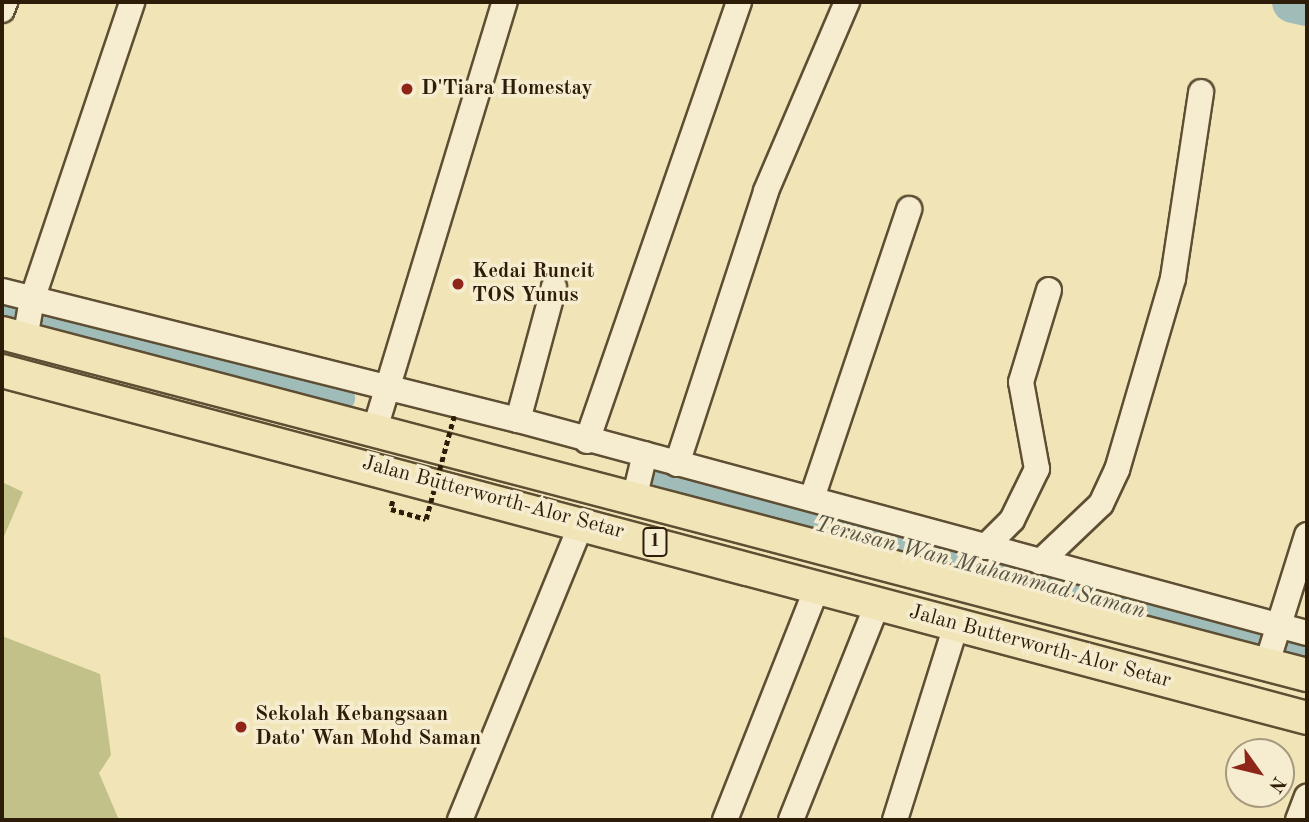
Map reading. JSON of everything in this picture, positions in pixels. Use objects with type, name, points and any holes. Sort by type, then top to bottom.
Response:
[{"type":"main road","name":"Jalan Butterworth-Alor Setar","points":[[13,336],[374,432],[635,495],[1267,663],[1307,676]]},
{"type":"main road","name":"Jalan Butterworth-Alor Setar","points":[[2,371],[818,585],[956,625],[1307,718]]},
{"type":"street","points":[[2,10],[5,2]]},
{"type":"street","points":[[13,336],[32,300],[132,2]]},
{"type":"street","points":[[374,432],[505,2]]},
{"type":"street","points":[[587,441],[739,2]]},
{"type":"street","points":[[677,464],[766,191],[847,2]]},
{"type":"street","points":[[1040,562],[1101,504],[1117,471],[1173,278],[1200,92]]},
{"type":"street","points":[[812,498],[909,209]]},
{"type":"street","points":[[518,421],[554,287]]},
{"type":"street","points":[[985,547],[1012,520],[1037,469],[1021,382],[1049,290]]},
{"type":"street","points":[[2,291],[386,391],[645,454],[1307,633]]},
{"type":"street","points":[[635,495],[645,454]]},
{"type":"street","points":[[460,820],[582,523]]},
{"type":"street","points":[[1267,663],[1307,535]]},
{"type":"street","points":[[725,820],[818,585]]},
{"type":"street","points":[[791,820],[878,602]]},
{"type":"street","points":[[895,820],[956,625]]},
{"type":"street","points":[[1297,820],[1307,797]]},
{"type":"path","points":[[391,509],[426,519],[454,416]]},
{"type":"shaded area","points":[[2,482],[23,492],[2,541]]},
{"type":"shaded area","points":[[2,636],[100,674],[111,755],[99,773],[119,820],[2,820]]},
{"type":"waterway","points":[[1293,2],[1307,5]]},
{"type":"waterway","name":"Terusan Wan Muhammad Saman","points":[[2,311],[13,314]]},
{"type":"waterway","name":"Terusan Wan Muhammad Saman","points":[[47,321],[343,398]]},
{"type":"waterway","name":"Terusan Wan Muhammad Saman","points":[[653,479],[1307,656]]},
{"type":"place","name":"D'Tiara Homestay","points":[[407,89]]},
{"type":"place","name":"Kedai Runcit TOS Yunus","points":[[458,284]]},
{"type":"place","name":"Sekolah Kebangsaan Dato' Wan Mohd Saman","points":[[241,727]]}]
